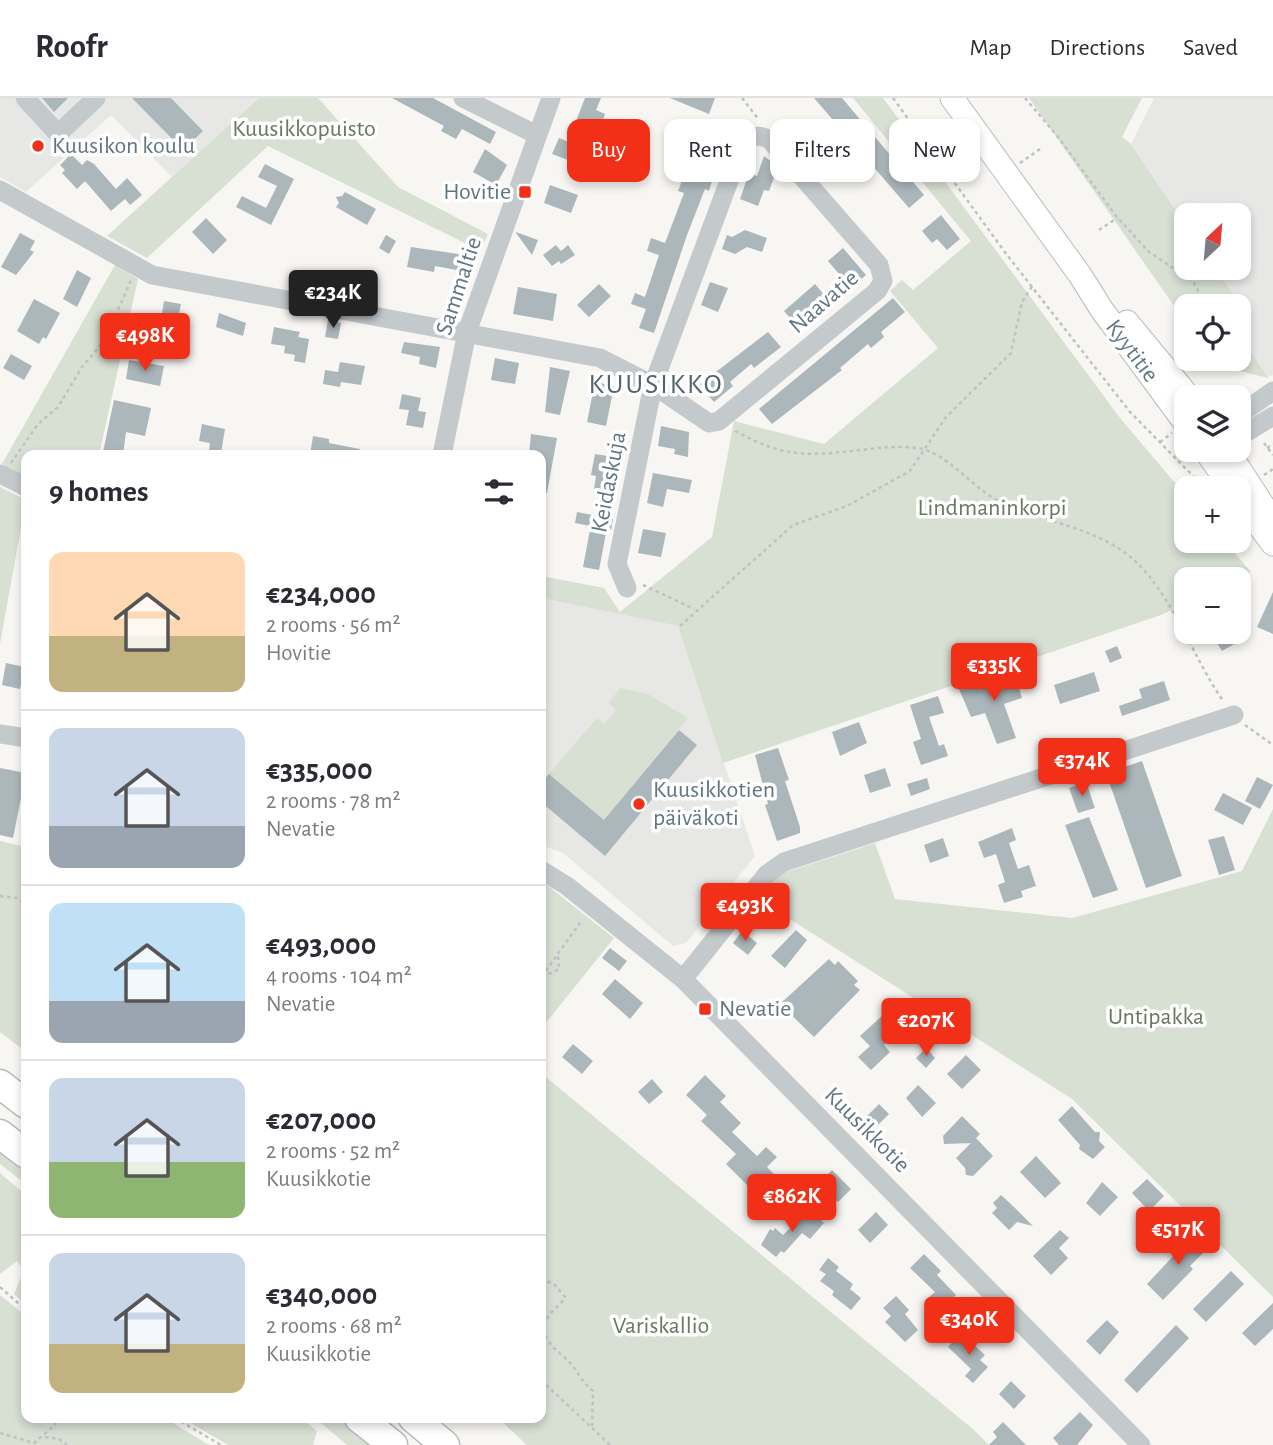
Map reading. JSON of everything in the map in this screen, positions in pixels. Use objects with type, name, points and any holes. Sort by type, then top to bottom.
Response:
[{"type":"highway","points":[[0,1084],[21,1100]]},
{"type":"highway","points":[[0,1134],[21,1150]]},
{"type":"highway","points":[[365,1423],[393,1445]]},
{"type":"highway","points":[[419,1423],[445,1445]]},
{"type":"main road","name":"Kyytitie","points":[[953,99],[1080,275],[1101,310],[1174,408]]},
{"type":"main road","name":"Kyytitie","points":[[1080,275],[1159,358],[1180,385]]},
{"type":"main road","points":[[1235,462],[1273,521]]},
{"type":"main road","points":[[1251,515],[1273,544]]},
{"type":"street","points":[[25,98],[58,134],[96,98]]},
{"type":"street","points":[[463,98],[537,135]]},
{"type":"street","name":"Sammaltie","points":[[443,450],[467,332],[551,98]]},
{"type":"street","points":[[653,385],[741,146],[748,138],[764,136]]},
{"type":"street","name":"Naavatie","points":[[719,421],[877,291],[883,281],[879,265],[777,146],[764,136]]},
{"type":"street","points":[[0,190],[152,275],[600,358],[653,385],[709,423],[719,421]]},
{"type":"street","name":"Keidaskuja","points":[[625,583],[617,564],[653,385]]},
{"type":"street","points":[[1251,407],[1273,391]]},
{"type":"street","points":[[1251,430],[1273,416]]},
{"type":"street","points":[[2,475],[21,484]]},
{"type":"street","points":[[683,979],[767,874],[784,862],[1234,715]]},
{"type":"street","points":[[0,734],[21,737]]},
{"type":"street","name":"Kuusikkotie","points":[[546,873],[593,906],[683,979],[1141,1445]]},
{"type":"path","points":[[742,98],[764,127],[764,136]]},
{"type":"path","points":[[892,98],[1007,255],[1130,412],[1193,476]]},
{"type":"path","points":[[1025,98],[1117,217],[1149,252],[1193,281],[1200,294]]},
{"type":"path","points":[[1006,173],[1040,149]]},
{"type":"path","points":[[1099,230],[1117,217]]},
{"type":"path","points":[[2,475],[38,424],[58,407],[82,366],[105,340],[136,267]]},
{"type":"path","points":[[680,626],[793,525],[847,506],[910,471],[946,417],[1011,353],[1022,302],[1033,285]]},
{"type":"path","points":[[719,421],[764,446],[792,453],[896,446],[925,449],[994,499],[1097,537],[1125,552],[1142,569],[1169,608],[1234,715],[1273,745]]},
{"type":"path","points":[[1267,448],[1273,444]]},
{"type":"path","points":[[625,583],[654,589],[695,610]]},
{"type":"path","points":[[0,896],[21,901]]},
{"type":"path","points":[[546,972],[593,906]]},
{"type":"path","points":[[546,975],[559,969],[558,956]]},
{"type":"path","points":[[546,1281],[554,1284],[565,1297],[546,1322]]},
{"type":"path","points":[[0,1287],[21,1306]]},
{"type":"path","points":[[546,1335],[550,1344],[572,1365],[580,1380],[593,1391],[592,1427]]},
{"type":"path","points":[[546,1385],[610,1445]]},
{"type":"path","points":[[0,1433],[34,1443],[53,1423]]},
{"type":"path","points":[[184,1423],[221,1445]]},
{"type":"path","points":[[43,1436],[59,1439],[67,1445]]},
{"type":"shaded area","name":"Kuusikon koulu","points":[[0,98],[259,98],[172,177],[111,115],[26,192],[0,177]]},
{"type":"shaded area","points":[[1154,98],[1273,98],[1273,375],[1268,378],[1251,352],[1251,294],[1233,294],[1223,280],[1251,280],[1251,203],[1174,203],[1174,208],[1131,144]]},
{"type":"shaded area","name":"Kuusikkotien päiväkoti","points":[[546,599],[678,626],[755,856],[686,943],[673,946],[563,853],[546,847]]},
{"type":"green space","name":"Kuusikkopuisto","points":[[259,98],[318,98],[398,187],[488,234],[481,251],[268,146],[147,258],[107,236]]},
{"type":"green space","name":"Lindmaninkorpi","points":[[853,98],[883,98],[899,119],[889,119],[889,142],[875,125],[875,119],[870,119]]},
{"type":"green space","points":[[1029,98],[1142,98],[1122,137],[1131,144],[1174,208],[1174,280],[1223,280],[1233,294],[1174,294],[1174,306]]},
{"type":"green space","name":"Lindmaninkorpi","points":[[922,182],[945,182],[1120,418],[1174,482],[1174,553],[1234,553],[1247,567],[1174,567],[1174,609],[1161,615],[723,763],[678,626],[546,599],[546,577],[604,588],[620,612],[712,537],[734,421],[824,444],[938,348],[890,291],[902,280],[913,290],[971,241]]},
{"type":"green space","points":[[115,265],[138,279],[100,450],[21,450],[21,475],[2,464]]},
{"type":"green space","points":[[1251,352],[1268,378],[1240,371],[1251,371]]},
{"type":"green space","points":[[0,487],[21,498],[21,528],[0,644]]},
{"type":"green space","points":[[620,688],[648,694],[688,718],[604,820],[549,774],[597,718],[604,724],[616,710],[609,703]]},
{"type":"green space","name":"Untipakka","points":[[1273,809],[1273,1297],[1072,1099],[757,898],[777,875],[875,843],[895,899],[1072,918],[1242,871]]},
{"type":"green space","points":[[0,841],[21,846],[21,1048],[0,1032]]},
{"type":"green space","points":[[546,884],[614,938],[546,1023]]},
{"type":"green space","name":"Variskallio","points":[[546,1077],[989,1445],[527,1445],[503,1423],[546,1423]]},
{"type":"green space","points":[[0,1150],[21,1166],[21,1180],[0,1164]]},
{"type":"green space","points":[[0,1173],[21,1191],[21,1266],[17,1261],[0,1274]]},
{"type":"green space","points":[[21,1277],[21,1300],[14,1294]]},
{"type":"green space","points":[[0,1295],[21,1312],[21,1423],[173,1423],[209,1445],[0,1445]]},
{"type":"green space","points":[[191,1423],[307,1423],[317,1431],[313,1445],[228,1445]]},
{"type":"green space","points":[[321,1423],[347,1423],[373,1445],[347,1445]]},
{"type":"building","points":[[42,98],[68,98],[54,112]]},
{"type":"building","points":[[132,98],[171,98],[203,131],[183,150]]},
{"type":"building","points":[[392,98],[433,98],[496,132],[490,144],[462,129],[456,139],[441,131],[444,126]]},
{"type":"building","points":[[585,98],[601,98],[596,110],[605,114],[603,119],[577,119]]},
{"type":"building","points":[[670,98],[715,98],[709,114]]},
{"type":"building","points":[[814,98],[842,98],[860,119],[832,119]]},
{"type":"building","points":[[875,137],[889,154],[889,182],[913,182],[924,195],[909,208],[875,169]]},
{"type":"building","points":[[559,138],[567,141],[567,160],[552,154]]},
{"type":"building","points":[[485,149],[507,165],[496,185],[473,172]]},
{"type":"building","points":[[71,154],[82,165],[87,160],[94,164],[116,189],[127,178],[142,195],[130,205],[125,199],[111,211],[85,181],[77,189],[62,173],[65,170],[60,165]]},
{"type":"building","points":[[764,156],[770,161],[770,182],[772,182],[769,191],[764,190],[758,206],[740,199],[746,182],[756,182]]},
{"type":"building","points":[[265,164],[294,179],[271,225],[236,207],[242,196],[266,208],[277,186],[258,177]]},
{"type":"building","points":[[681,182],[712,182],[709,191],[705,189],[687,235],[654,333],[639,328],[646,309],[631,304],[635,293],[645,297],[659,255],[647,251],[651,238],[665,243],[684,193],[678,191]]},
{"type":"building","points":[[550,185],[578,195],[571,213],[544,203]]},
{"type":"building","points":[[345,192],[376,209],[367,225],[336,207],[339,203],[336,197]]},
{"type":"building","points":[[941,215],[960,239],[947,250],[937,239],[932,243],[922,231]]},
{"type":"building","points":[[206,218],[227,240],[213,254],[192,232]]},
{"type":"building","points":[[745,230],[767,238],[762,252],[747,247],[735,254],[722,249],[727,235],[732,237]]},
{"type":"building","points":[[20,233],[35,241],[30,250],[34,252],[16,275],[1,267]]},
{"type":"building","points":[[516,233],[538,240],[532,255]]},
{"type":"building","points":[[386,235],[396,241],[389,254],[379,248]]},
{"type":"building","points":[[556,245],[561,251],[568,245],[575,255],[552,266],[543,255]]},
{"type":"building","points":[[411,247],[465,255],[462,271],[435,266],[434,272],[407,267]]},
{"type":"building","points":[[843,248],[866,275],[851,288],[828,261]]},
{"type":"building","points":[[77,270],[91,278],[77,307],[63,299]]},
{"type":"building","points":[[710,282],[728,288],[718,312],[701,305]]},
{"type":"building","points":[[599,284],[611,296],[589,317],[577,305]]},
{"type":"building","points":[[815,284],[827,298],[815,308],[820,313],[800,330],[784,311]]},
{"type":"building","points":[[518,287],[557,294],[553,321],[513,314]]},
{"type":"building","points":[[893,298],[905,312],[881,332],[884,337],[871,348],[868,344],[840,368],[842,370],[772,424],[759,409]]},
{"type":"building","points":[[34,299],[60,313],[46,339],[43,337],[39,344],[17,331]]},
{"type":"building","points":[[164,301],[181,304],[178,319],[164,317]]},
{"type":"building","points":[[219,313],[246,323],[243,336],[216,327]]},
{"type":"building","points":[[328,320],[341,323],[338,339],[325,337]]},
{"type":"building","points":[[274,327],[300,332],[298,337],[309,339],[305,363],[294,361],[295,355],[284,353],[285,346],[271,344]]},
{"type":"building","points":[[768,332],[781,347],[754,368],[751,364],[730,382],[733,386],[714,402],[699,385]]},
{"type":"building","points":[[404,342],[440,347],[436,368],[419,364],[420,357],[401,353]]},
{"type":"building","points":[[11,354],[32,366],[24,380],[3,368]]},
{"type":"building","points":[[495,358],[519,363],[515,384],[491,380]]},
{"type":"building","points":[[129,360],[164,366],[160,386],[126,379]]},
{"type":"building","points":[[340,362],[365,366],[361,385],[341,382],[340,387],[323,384],[325,370],[338,372]]},
{"type":"building","points":[[550,367],[570,371],[560,415],[545,412]]},
{"type":"building","points":[[595,382],[614,386],[606,426],[587,422]]},
{"type":"building","points":[[402,394],[421,398],[418,411],[426,412],[423,428],[406,425],[409,410],[399,409]]},
{"type":"building","points":[[114,400],[151,408],[145,436],[126,432],[124,450],[103,450]]},
{"type":"building","points":[[202,424],[225,429],[222,450],[209,450],[210,443],[199,441]]},
{"type":"building","points":[[661,426],[689,432],[688,457],[674,454],[675,449],[658,446]]},
{"type":"building","points":[[531,434],[557,438],[547,493],[546,450],[529,450]]},
{"type":"building","points":[[313,436],[329,439],[329,443],[360,449],[360,450],[311,450]]},
{"type":"building","points":[[595,454],[608,456],[606,467],[616,469],[611,492],[594,489],[596,476],[591,475]]},
{"type":"building","points":[[653,473],[692,480],[689,493],[667,489],[663,507],[647,503]]},
{"type":"building","points":[[577,512],[613,519],[611,530],[575,523]]},
{"type":"building","points":[[643,529],[666,533],[661,557],[638,553]]},
{"type":"building","points":[[590,530],[606,533],[599,570],[583,567]]},
{"type":"building","points":[[1273,592],[1273,634],[1257,627]]},
{"type":"building","points":[[1218,644],[1234,644],[1222,651]]},
{"type":"building","points":[[1117,646],[1122,658],[1110,663],[1105,651]]},
{"type":"building","points":[[6,663],[21,666],[20,689],[2,685]]},
{"type":"building","points":[[1014,672],[1022,698],[1004,704],[1016,738],[997,744],[985,713],[971,717],[959,689]]},
{"type":"building","points":[[1094,672],[1100,691],[1060,704],[1054,685]]},
{"type":"building","points":[[1164,681],[1170,700],[1122,716],[1119,706],[1142,698],[1139,689]]},
{"type":"building","points":[[938,696],[944,713],[929,717],[939,746],[944,744],[948,756],[921,765],[913,742],[921,739],[910,705]]},
{"type":"building","points":[[859,722],[867,743],[840,756],[832,732]]},
{"type":"building","points":[[679,730],[697,745],[605,856],[546,806],[546,778],[549,774],[604,820]]},
{"type":"building","points":[[778,748],[789,780],[785,781],[800,833],[777,841],[765,805],[768,804],[755,755]]},
{"type":"building","points":[[1142,761],[1182,876],[1146,888],[1106,773]]},
{"type":"building","points":[[0,768],[21,772],[21,798],[13,838],[0,835]]},
{"type":"building","points":[[885,768],[891,786],[870,793],[864,775]]},
{"type":"building","points":[[1257,777],[1273,785],[1260,809],[1245,801]]},
{"type":"building","points":[[927,778],[930,789],[911,796],[907,784]]},
{"type":"building","points":[[1086,782],[1095,808],[1078,813],[1069,788]]},
{"type":"building","points":[[1223,793],[1252,808],[1243,825],[1214,810]]},
{"type":"building","points":[[1089,817],[1118,890],[1093,898],[1065,825]]},
{"type":"building","points":[[1012,828],[1016,840],[1009,843],[1018,869],[1029,865],[1036,886],[1021,891],[1023,897],[1004,903],[998,885],[1005,882],[996,854],[984,858],[978,842]]},
{"type":"building","points":[[1224,836],[1235,870],[1219,875],[1208,840]]},
{"type":"building","points":[[943,838],[949,856],[930,863],[924,845]]},
{"type":"building","points":[[796,930],[807,940],[785,968],[771,956]]},
{"type":"building","points":[[742,931],[757,943],[748,955],[733,943]]},
{"type":"building","points":[[610,948],[627,961],[619,971],[602,958]]},
{"type":"building","points":[[829,959],[835,965],[838,961],[858,981],[854,985],[860,990],[814,1037],[780,1004]]},
{"type":"building","points":[[615,979],[643,1003],[630,1019],[602,994]]},
{"type":"building","points":[[884,1014],[892,1023],[888,1026],[896,1034],[884,1045],[890,1052],[871,1070],[858,1057],[870,1046],[860,1036]]},
{"type":"building","points":[[573,1044],[593,1061],[582,1074],[562,1057]]},
{"type":"building","points":[[926,1048],[935,1058],[926,1068],[916,1058]]},
{"type":"building","points":[[966,1055],[981,1070],[962,1089],[947,1074]]},
{"type":"building","points":[[705,1075],[726,1096],[720,1102],[741,1123],[732,1132],[757,1156],[766,1147],[777,1157],[767,1167],[778,1178],[759,1197],[726,1164],[736,1154],[701,1121],[707,1115],[686,1095]]},
{"type":"building","points":[[652,1079],[663,1092],[649,1104],[638,1092]]},
{"type":"building","points":[[918,1085],[936,1103],[922,1117],[906,1098]]},
{"type":"building","points":[[879,1104],[889,1114],[874,1129],[864,1119]]},
{"type":"building","points":[[1072,1106],[1095,1132],[1100,1132],[1099,1141],[1105,1147],[1093,1159],[1079,1149],[1080,1145],[1058,1120]]},
{"type":"building","points":[[962,1116],[980,1134],[971,1143],[944,1144],[943,1136]]},
{"type":"building","points":[[976,1138],[993,1156],[973,1176],[966,1175],[965,1168],[956,1158]]},
{"type":"building","points":[[1036,1156],[1061,1183],[1045,1198],[1020,1172]]},
{"type":"building","points":[[832,1170],[851,1189],[838,1202],[819,1183]]},
{"type":"building","points":[[1147,1179],[1164,1196],[1149,1211],[1132,1193]]},
{"type":"building","points":[[1102,1182],[1118,1197],[1100,1216],[1086,1203]]},
{"type":"building","points":[[1001,1195],[1033,1226],[1017,1222],[1009,1230],[992,1213],[997,1208],[993,1203]]},
{"type":"building","points":[[809,1210],[824,1223],[810,1239],[802,1233],[784,1253],[781,1251],[776,1257],[761,1245],[770,1229],[773,1231],[775,1228],[783,1235]]},
{"type":"building","points":[[876,1212],[888,1225],[870,1243],[858,1230]]},
{"type":"building","points":[[1060,1230],[1069,1238],[1059,1248],[1068,1258],[1051,1275],[1033,1256]]},
{"type":"building","points":[[1195,1233],[1209,1247],[1190,1266],[1193,1269],[1163,1300],[1147,1284]]},
{"type":"building","points":[[924,1254],[941,1271],[937,1275],[959,1301],[945,1315],[928,1298],[935,1292],[910,1268]]},
{"type":"building","points":[[828,1258],[839,1267],[836,1271],[853,1284],[850,1289],[861,1298],[851,1310],[832,1295],[834,1291],[820,1281],[826,1274],[819,1270]]},
{"type":"building","points":[[1231,1271],[1244,1284],[1206,1322],[1193,1309]]},
{"type":"building","points":[[896,1296],[909,1310],[905,1314],[918,1330],[905,1342],[885,1322],[891,1316],[883,1308]]},
{"type":"building","points":[[1273,1303],[1273,1329],[1255,1346],[1242,1333]]},
{"type":"building","points":[[1107,1320],[1119,1332],[1100,1355],[1086,1341]]},
{"type":"building","points":[[1176,1325],[1189,1338],[1137,1393],[1124,1380]]},
{"type":"building","points":[[961,1333],[985,1355],[980,1360],[988,1367],[973,1383],[965,1376],[971,1369],[948,1347]]},
{"type":"building","points":[[1011,1381],[1026,1396],[1014,1409],[999,1394]]},
{"type":"building","points":[[1080,1412],[1093,1425],[1077,1445],[1059,1445],[1053,1438]]},
{"type":"building","points":[[1003,1422],[1026,1445],[989,1445],[997,1437],[993,1432]]},
{"type":"place","name":"Kuusikon koulu","points":[[38,146]]},
{"type":"place","name":"Hovitie","points":[[525,192]]},
{"type":"place","name":"Kuusikkotien päiväkoti","points":[[639,804]]},
{"type":"place","name":"Nevatie","points":[[705,1009]]},
{"type":"district","name":"KUUSIKKO","points":[[656,385]]}]
